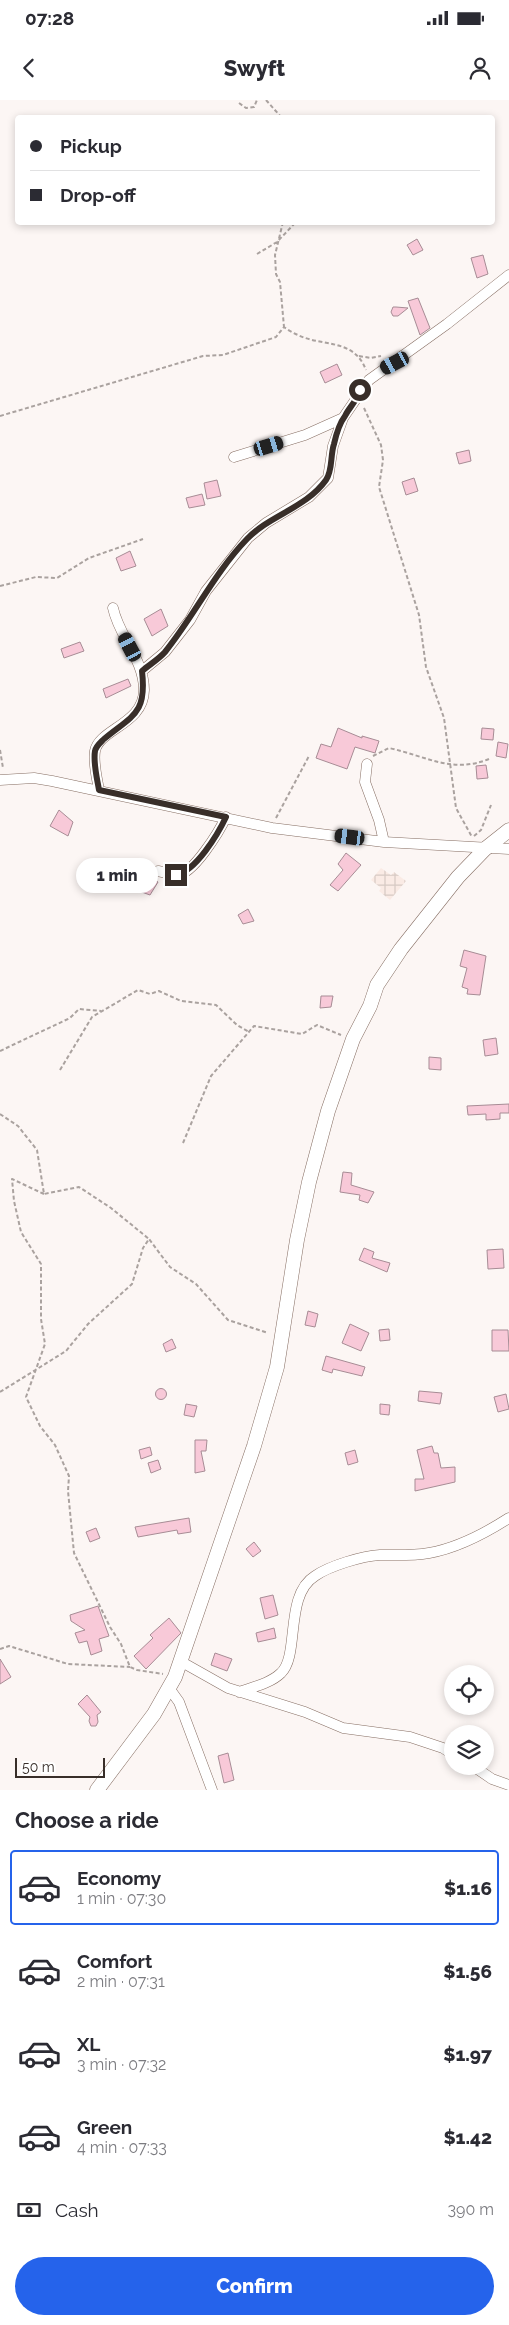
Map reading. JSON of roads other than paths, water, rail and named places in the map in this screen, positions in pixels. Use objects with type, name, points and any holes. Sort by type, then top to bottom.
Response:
[{"type":"street","points":[[142,671],[165,652],[190,620],[206,591],[248,538],[266,523],[309,497],[328,478],[333,446],[343,418],[357,401],[360,390],[369,380],[395,363],[509,276]]},
{"type":"street","points":[[234,457],[305,435],[343,418]]},
{"type":"street","points":[[99,790],[95,751],[98,744],[129,721],[141,704],[144,690],[142,671],[116,620],[113,608]]},
{"type":"street","points":[[367,764],[365,782],[379,820],[384,842]]},
{"type":"street","points":[[3,780],[34,778],[99,790],[272,828],[384,842],[509,849]]},
{"type":"street","points":[[158,871],[176,875],[187,870],[215,839],[226,817]]},
{"type":"street","points":[[97,1790],[154,1714],[172,1683],[264,1417],[282,1336],[296,1240],[309,1182],[328,1111],[353,1040],[370,1006],[377,985],[401,949],[458,877],[485,849],[509,830]]},
{"type":"street","points":[[239,1692],[277,1677],[287,1666],[297,1603],[304,1585],[315,1575],[346,1563],[378,1555],[409,1556],[431,1553],[477,1538],[509,1518]]},
{"type":"street","points":[[180,1661],[228,1688],[305,1712],[343,1728],[417,1739],[444,1749]]},
{"type":"street","points":[[172,1683],[212,1790]]},
{"type":"street","points":[[486,1775],[492,1779],[509,1784]]}]
